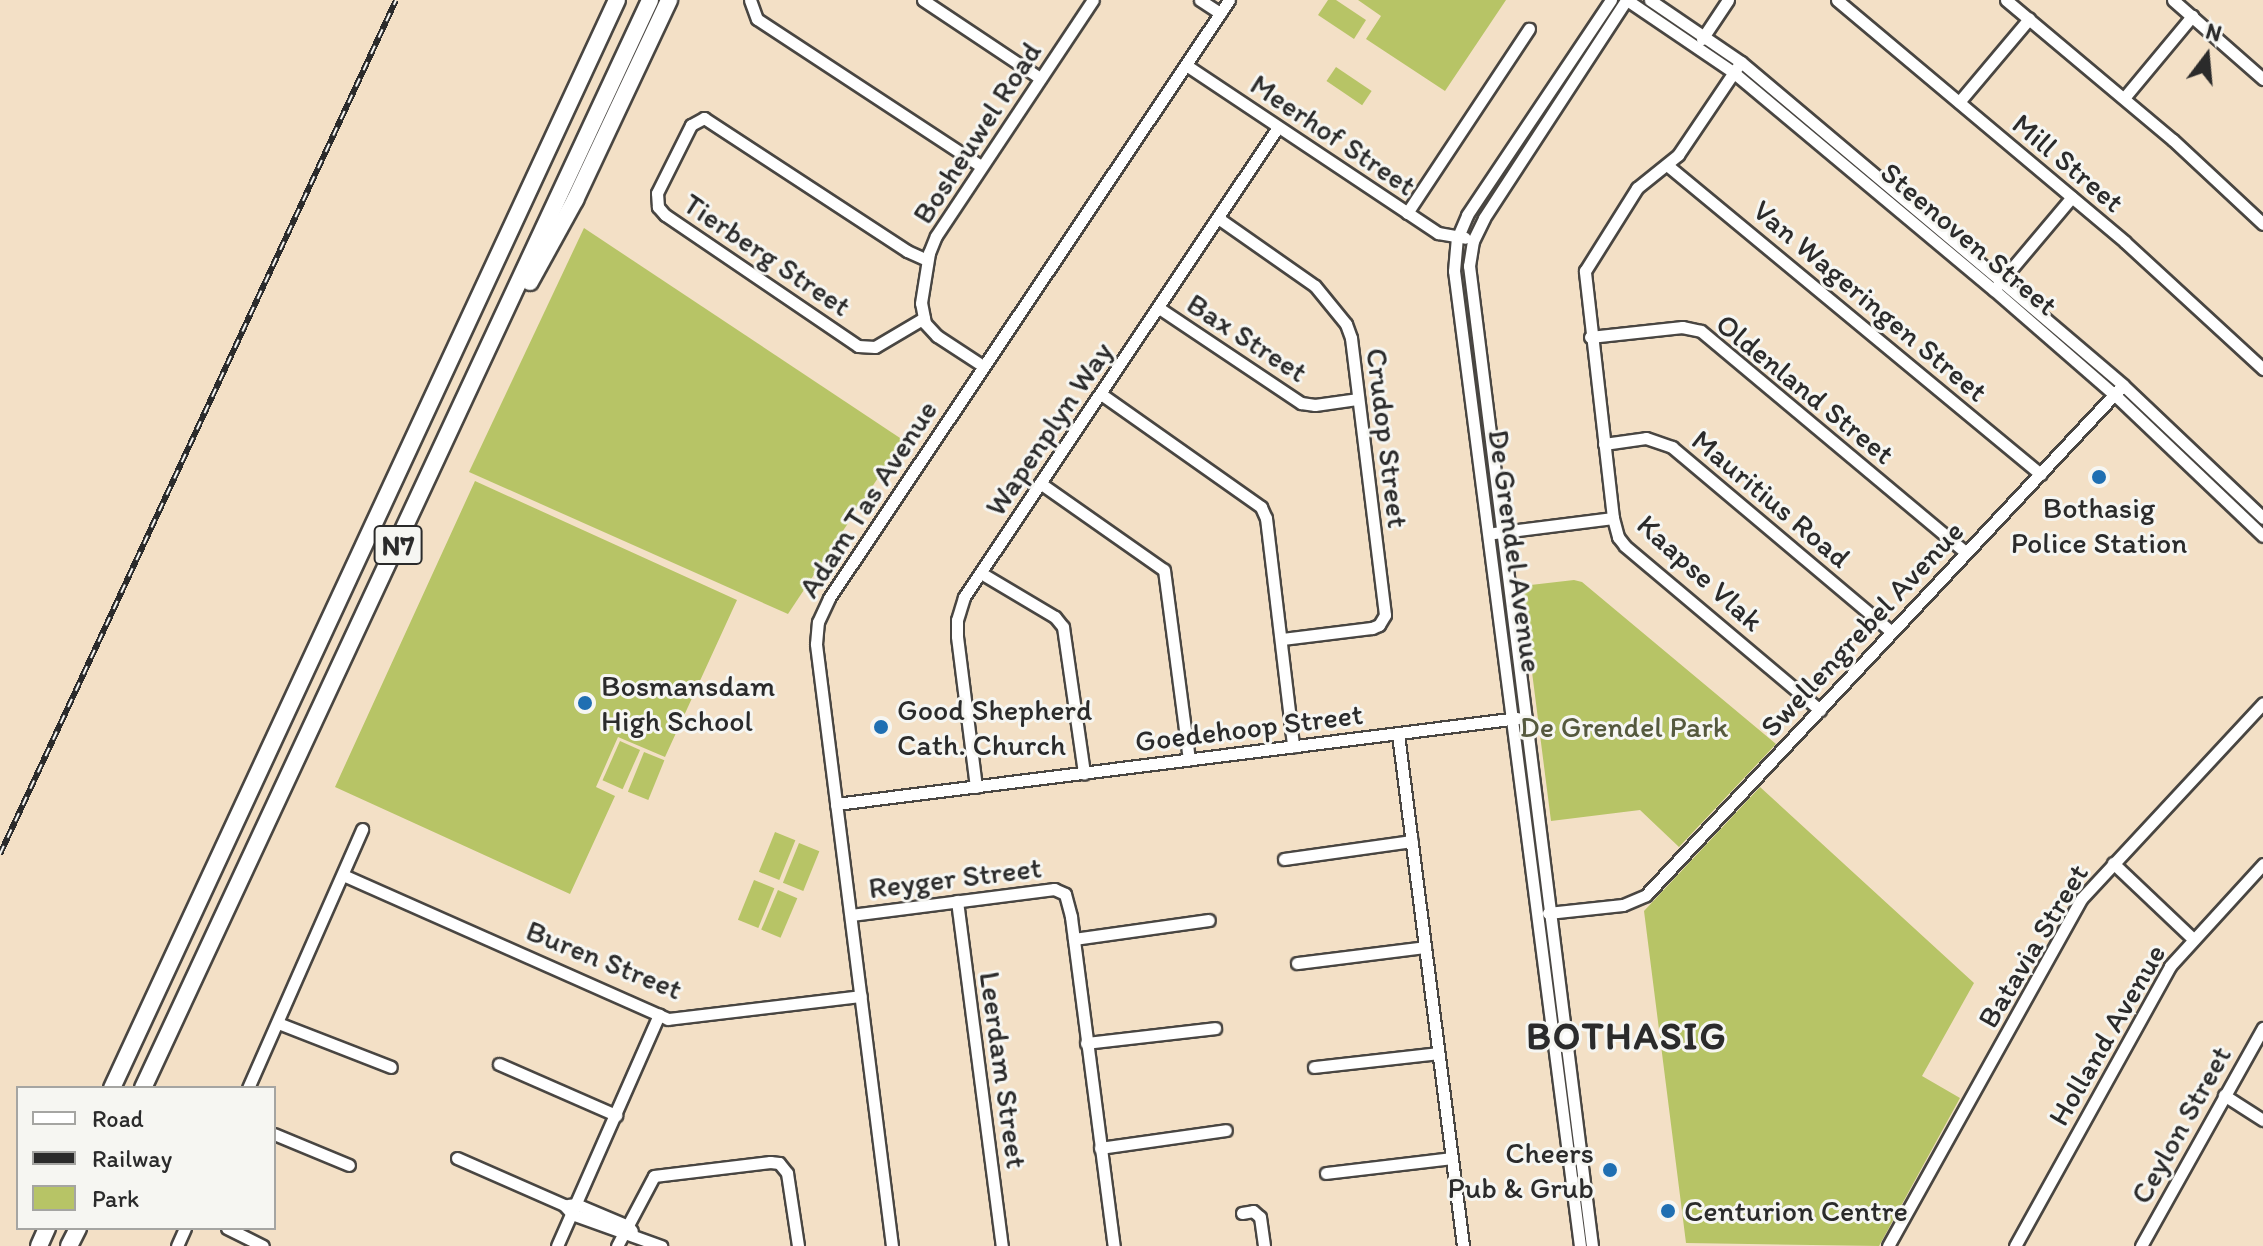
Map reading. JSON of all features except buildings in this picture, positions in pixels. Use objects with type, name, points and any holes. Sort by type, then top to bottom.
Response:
[{"type":"highway","name":"N7","points":[[113,1086],[617,0]]},
{"type":"highway","name":"N7","points":[[144,1086],[650,0]]},
{"type":"highway","points":[[497,333],[518,306],[575,200],[669,0]]},
{"type":"street","points":[[750,0],[757,19],[981,166]]},
{"type":"street","points":[[923,0],[1040,78]]},
{"type":"street","name":"Bosheuwel Road","points":[[924,318],[921,303],[927,260],[936,236],[1093,0]]},
{"type":"street","points":[[1200,0],[1220,13]]},
{"type":"street","name":"Adam Tas Avenue","points":[[892,1246],[816,644],[820,614],[1229,0]]},
{"type":"street","name":"De Grendel Avenue","points":[[1495,533],[1455,288],[1457,239],[1472,208],[1611,0]]},
{"type":"street","name":"De Grendel Avenue","points":[[1580,1246],[1538,915],[1469,266],[1479,228],[1627,0]]},
{"type":"street","name":"Steenoven Street","points":[[1627,0],[1700,41]]},
{"type":"street","name":"Steenoven Street","points":[[1650,0],[1737,67],[1998,285],[2263,518]]},
{"type":"street","points":[[1700,41],[1728,0]]},
{"type":"street","name":"Mill Street","points":[[1837,0],[2174,285],[2263,369]]},
{"type":"street","points":[[2006,0],[2124,98],[2263,224]]},
{"type":"street","points":[[2173,0],[2263,79]]},
{"type":"street","points":[[2124,98],[2192,16]]},
{"type":"street","points":[[1959,102],[2029,19]]},
{"type":"street","points":[[1407,213],[1529,29]]},
{"type":"street","name":"Meerhof Street","points":[[1186,65],[1441,235],[1457,239]]},
{"type":"street","points":[[1613,518],[1584,277],[1588,262],[1641,184],[1678,155],[1737,67]]},
{"type":"street","name":"Tierberg Street","points":[[924,318],[875,347],[858,346],[665,215],[658,207],[657,193],[691,125],[704,118],[907,251],[927,260]]},
{"type":"street","name":"Wapenplyn Way","points":[[976,787],[957,620],[964,597],[1278,127]]},
{"type":"street","name":"Van Wageringen Street","points":[[1667,165],[2041,474]]},
{"type":"street","points":[[1998,285],[2072,197]]},
{"type":"street","name":"Crudop Street","points":[[1218,218],[1308,280],[1338,312],[1351,338],[1385,615],[1382,623],[1372,628],[1282,639]]},
{"type":"street","points":[[1469,266],[1465,247],[1457,239],[1479,228]]},
{"type":"street","name":"Bax Street","points":[[1159,308],[1301,403],[1315,405],[1357,399]]},
{"type":"street","points":[[924,318],[933,332],[983,366]]},
{"type":"street","name":"Oldenland Street","points":[[1590,337],[1682,327],[1701,331],[1965,552]]},
{"type":"street","name":"Steenoven Street","points":[[2119,390],[2262,534]]},
{"type":"street","name":"Swellengrebel Avenue","points":[[1538,915],[1623,905],[1646,895],[2119,390]]},
{"type":"street","points":[[1101,394],[1261,507],[1266,518],[1293,746]]},
{"type":"street","name":"Mauritius Road","points":[[1604,444],[1646,438],[1672,447],[1892,632]]},
{"type":"street","points":[[1040,483],[1164,570],[1189,759]]},
{"type":"street","name":"Kaapse Vlak","points":[[1495,533],[1613,518],[1618,537],[1625,546],[1820,710]]},
{"type":"street","points":[[981,573],[1055,617],[1063,627],[1084,773]]},
{"type":"street","name":"Batavia Street","points":[[1888,1246],[2082,898],[2263,703]]},
{"type":"street","name":"De Grendel Avenue","points":[[1519,718],[1553,913],[1592,1246]]},
{"type":"street","name":"Goedehoop Street","points":[[836,804],[1519,718]]},
{"type":"street","points":[[1398,734],[1463,1246]]},
{"type":"street","points":[[249,1086],[362,829]]},
{"type":"street","points":[[1284,859],[1412,841]]},
{"type":"street","points":[[2113,863],[2193,939]]},
{"type":"street","name":"Holland Avenue","points":[[2015,1246],[2170,966],[2263,864]]},
{"type":"street","name":"Buren Street","points":[[343,875],[659,1015],[676,1019],[861,996]]},
{"type":"street","name":"Reyger Street","points":[[851,915],[1060,890],[1069,902],[1114,1246]]},
{"type":"street","name":"Leerdam Street","points":[[957,901],[1002,1246]]},
{"type":"street","points":[[1074,939],[1209,920]]},
{"type":"street","points":[[1297,963],[1425,947]]},
{"type":"street","points":[[557,1246],[570,1207],[616,1115],[659,1015]]},
{"type":"street","points":[[278,1023],[391,1067]]},
{"type":"street","points":[[1086,1043],[1215,1028]]},
{"type":"street","name":"Ceylon Street","points":[[2141,1246],[2263,1028]]},
{"type":"street","points":[[1314,1067],[1438,1053]]},
{"type":"street","points":[[499,1064],[616,1115]]},
{"type":"street","points":[[2224,1095],[2263,1120]]},
{"type":"street","points":[[1100,1148],[1226,1130]]},
{"type":"street","points":[[276,1135],[349,1165]]},
{"type":"street","points":[[457,1158],[661,1246]]},
{"type":"street","points":[[1326,1173],[1451,1158]]},
{"type":"street","points":[[617,1246],[629,1231],[654,1176],[770,1162],[779,1163],[787,1173],[798,1246]]},
{"type":"street","points":[[1242,1213],[1253,1211],[1260,1217],[1264,1246]]},
{"type":"street","points":[[231,1230],[263,1246]]},
{"type":"green space","points":[[1328,0],[1336,0],[1366,20],[1354,39],[1318,15]]},
{"type":"green space","points":[[1358,0],[1506,0],[1445,91],[1366,39],[1381,16]]},
{"type":"green space","points":[[1336,67],[1372,91],[1362,105],[1326,81]]},
{"type":"green space","points":[[584,228],[903,440],[788,614],[469,472]]},
{"type":"green space","points":[[475,481],[737,600],[665,757],[618,737],[596,787],[615,796],[570,894],[335,787]]},
{"type":"green space","name":"De Grendel Park","points":[[1574,580],[1582,582],[1776,744],[1679,847],[1640,810],[1551,821],[1521,586]]},
{"type":"green space","points":[[620,741],[640,750],[623,789],[603,780]]},
{"type":"green space","points":[[644,752],[664,760],[648,800],[628,792]]},
{"type":"green space","points":[[1760,787],[1974,983],[1922,1076],[1960,1098],[1879,1246],[1686,1243],[1644,911]]},
{"type":"green space","points":[[775,832],[795,840],[779,880],[759,872]]},
{"type":"green space","points":[[799,843],[819,851],[803,891],[783,883]]},
{"type":"green space","points":[[754,880],[774,888],[758,928],[738,920]]},
{"type":"green space","points":[[778,890],[797,898],[781,938],[761,930]]},
{"type":"railway","points":[[0,854],[396,0]]},
{"type":"place","name":"Bothasig Police Station","points":[[2099,477]]},
{"type":"place","name":"Bosmansdam High School","points":[[585,703]]},
{"type":"place","name":"Good Shepherd Cath. Church","points":[[881,727]]},
{"type":"place","name":"Cheers Pub & Grub","points":[[1610,1170]]},
{"type":"place","name":"Centurion Centre","points":[[1668,1211]]},
{"type":"district","name":"BOTHASIG","points":[[1627,1037]]}]
